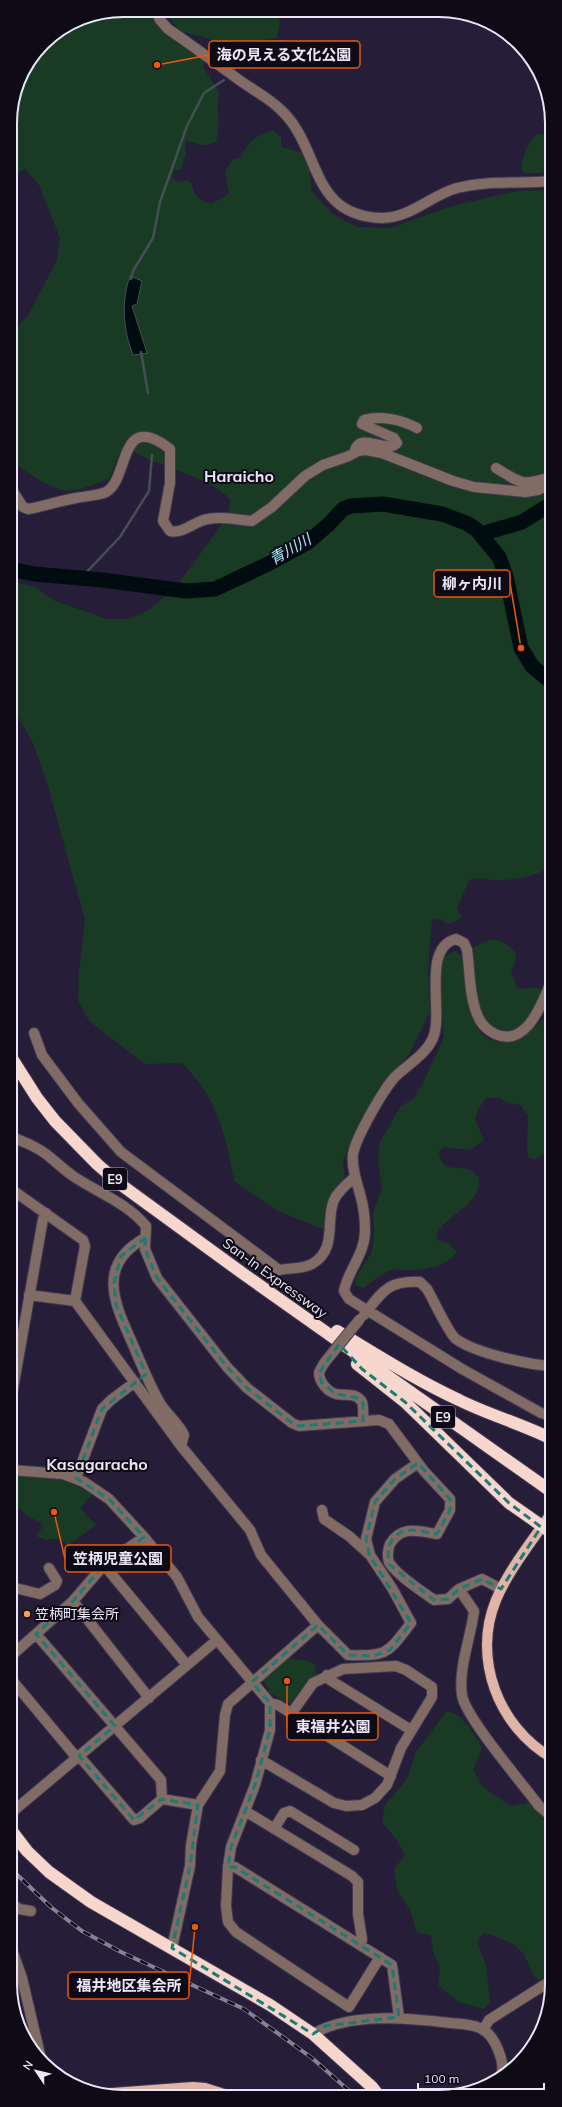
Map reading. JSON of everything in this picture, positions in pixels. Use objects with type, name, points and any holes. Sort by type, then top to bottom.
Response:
[{"type":"highway","name":"San-In Expressway","points":[[17,1066],[38,1098],[55,1120],[97,1164],[120,1184],[245,1276],[545,1487]]},
{"type":"highway","points":[[245,1276],[418,1380],[461,1401],[532,1429],[545,1436]]},
{"type":"highway","points":[[336,1340],[362,1369],[405,1402],[499,1494],[545,1529]]},
{"type":"highway","points":[[17,1838],[27,1851],[48,1872],[91,1902],[270,2005],[313,2034],[374,2090]]},
{"type":"main road","points":[[545,1531],[501,1589],[492,1611],[488,1634],[487,1653],[496,1693],[504,1712],[517,1729],[532,1744],[545,1753]]},
{"type":"main road","points":[[153,2090],[193,2087],[211,2090]]},
{"type":"street","points":[[159,17],[168,29],[282,111],[301,136],[320,182],[326,192],[338,203],[353,212],[366,216],[392,217],[408,213],[438,195],[463,187],[508,182],[545,182]]},
{"type":"street","points":[[354,453],[358,445],[364,442],[392,446],[397,443],[394,438],[362,424],[364,420],[379,418],[393,420],[417,428]]},
{"type":"street","points":[[17,498],[23,507],[28,509],[102,493],[109,490],[117,477],[126,453],[131,445],[141,438],[154,438],[170,450],[170,483],[163,521],[170,531],[176,532],[196,522],[209,518],[231,517],[252,521],[272,507],[305,476],[323,465],[366,450],[382,453],[453,481],[474,487],[525,492],[538,490],[545,486]]},
{"type":"street","points":[[496,468],[517,481],[526,483],[545,478]]},
{"type":"street","points":[[545,996],[531,1022],[515,1035],[501,1036],[484,1026],[477,1016],[474,1005],[467,950],[464,943],[456,939],[448,941],[440,953],[436,966],[436,1027],[433,1038],[423,1053],[389,1084],[362,1129],[353,1155],[355,1177],[362,1200],[365,1232],[363,1246],[346,1283],[344,1291],[349,1299],[462,1369],[545,1414]]},
{"type":"street","points":[[34,1033],[42,1055],[78,1103],[121,1152],[279,1270],[307,1266],[314,1263],[324,1250],[331,1235],[330,1217],[334,1199],[344,1186],[355,1177]]},
{"type":"street","points":[[17,1139],[29,1144],[46,1154],[73,1176],[125,1205],[146,1226],[145,1238],[147,1255],[157,1278],[226,1367],[247,1388],[292,1423],[299,1426],[379,1420],[389,1424],[418,1464],[450,1499],[450,1510],[437,1534],[413,1530],[403,1531],[394,1537],[388,1547],[389,1561],[397,1571],[434,1600],[448,1599],[459,1589],[482,1579],[501,1589]]},
{"type":"street","points":[[17,1193],[85,1242],[75,1301]]},
{"type":"street","points":[[17,1339],[29,1295],[43,1219],[46,1213]]},
{"type":"street","points":[[145,1238],[131,1246],[121,1256],[116,1267],[114,1294],[116,1306],[160,1405],[178,1424],[184,1435],[180,1446]]},
{"type":"street","points":[[363,1420],[362,1403],[358,1398],[348,1394],[336,1394],[329,1390],[322,1383],[319,1373],[325,1362],[367,1310],[379,1296],[396,1283],[420,1282],[427,1289],[456,1339],[475,1348],[535,1365],[545,1366]]},
{"type":"street","points":[[29,1295],[75,1301],[180,1446],[250,1530],[261,1555],[318,1625],[348,1655],[373,1656],[390,1650],[411,1623],[392,1588],[370,1555],[348,1536],[324,1519],[322,1510]]},
{"type":"street","points":[[76,1478],[102,1409],[111,1400],[135,1382]]},
{"type":"street","points":[[370,1555],[366,1539],[375,1502],[395,1479],[418,1464]]},
{"type":"street","points":[[17,1470],[50,1472],[76,1478],[93,1486],[109,1499],[144,1537],[177,1577],[193,1610],[270,1703],[278,1705],[391,1776]]},
{"type":"street","points":[[17,1651],[73,1601],[104,1565],[144,1537]]},
{"type":"street","points":[[104,1565],[188,1665]]},
{"type":"street","points":[[17,1588],[40,1594],[55,1585],[57,1581],[49,1568]]},
{"type":"street","points":[[459,1589],[474,1610],[461,1673],[462,1697],[475,1722],[539,1806],[545,1811]]},
{"type":"street","points":[[73,1601],[149,1698]]},
{"type":"street","points":[[172,1948],[180,1918],[190,1866],[191,1844],[198,1805],[220,1771],[225,1714],[228,1704],[318,1625]]},
{"type":"street","points":[[36,1634],[161,1780],[162,1799]]},
{"type":"street","points":[[17,1807],[217,1640]]},
{"type":"street","points":[[261,1760],[334,1803],[346,1806],[362,1804],[375,1798],[387,1785],[401,1748],[432,1697],[432,1687],[411,1673],[396,1666],[343,1669],[327,1675],[313,1683],[291,1714]]},
{"type":"street","points":[[327,1675],[330,1680],[411,1730]]},
{"type":"street","points":[[17,1686],[132,1819],[140,1818],[162,1799]]},
{"type":"street","points":[[270,1703],[270,1730],[255,1785],[231,1847],[228,1867],[226,1906],[228,1922],[236,1932],[349,2007],[380,1958]]},
{"type":"street","points":[[162,1799],[198,1805]]},
{"type":"street","points":[[245,1811],[352,1876],[358,1882],[358,1914],[362,1939],[361,1945]]},
{"type":"street","points":[[274,1828],[284,1813],[290,1811],[354,1850]]},
{"type":"street","points":[[228,1867],[235,1867],[392,1965],[399,2017]]},
{"type":"street","points":[[17,1908],[31,1911]]},
{"type":"street","points":[[17,1964],[22,1978],[39,2048]]},
{"type":"street","points":[[483,2030],[490,2020],[545,1985]]},
{"type":"street","points":[[313,2034],[324,2026],[368,2019],[399,2017],[477,2027],[483,2030],[493,2041],[500,2054],[504,2068]]},
{"type":"highlighted area","points":[[145,1238],[145,1249],[157,1278],[227,1367],[247,1388],[292,1423],[299,1426],[363,1421],[363,1403],[358,1398],[336,1394],[322,1383],[319,1373],[339,1344],[362,1369],[405,1402],[509,1503],[541,1527],[501,1589],[482,1579],[459,1589],[448,1599],[434,1600],[389,1564],[388,1547],[394,1537],[403,1531],[413,1530],[437,1534],[450,1510],[450,1499],[418,1463],[395,1479],[375,1502],[366,1539],[369,1554],[411,1623],[390,1650],[373,1656],[348,1655],[318,1625],[252,1682],[270,1703],[270,1730],[255,1785],[231,1847],[228,1867],[235,1867],[392,1965],[399,2017],[325,2026],[313,2034],[172,1948],[190,1866],[198,1805],[162,1799],[134,1820],[79,1756],[115,1726],[36,1634],[73,1601],[104,1565],[144,1537],[109,1499],[76,1478],[102,1409],[146,1374],[116,1305],[114,1283],[121,1256]]},
{"type":"green space","points":[[154,17],[160,27],[173,40],[204,61],[203,67],[219,92],[218,129],[216,142],[202,145],[187,140],[185,145],[186,153],[181,169],[174,171],[172,177],[178,182],[187,180],[192,184],[194,192],[200,199],[211,204],[229,194],[225,172],[233,159],[241,157],[254,139],[273,130],[281,137],[281,147],[304,153],[309,165],[312,192],[333,214],[357,227],[390,228],[452,206],[516,191],[545,190],[545,870],[532,875],[511,879],[497,880],[477,878],[469,880],[457,908],[462,918],[448,924],[440,919],[432,920],[428,971],[430,1011],[410,1053],[371,1105],[353,1137],[343,1161],[345,1178],[327,1215],[328,1224],[323,1229],[278,1211],[234,1181],[223,1132],[218,1117],[203,1089],[193,1075],[181,1063],[145,1064],[89,1021],[78,1000],[79,971],[85,920],[48,786],[33,743],[17,715],[17,583],[35,587],[55,601],[107,619],[129,619],[149,610],[176,587],[228,516],[231,500],[221,491],[197,478],[158,463],[133,451],[119,454],[109,479],[69,491],[43,482],[17,464],[17,328],[28,315],[57,260],[60,238],[39,185],[25,169],[17,173],[17,116],[19,102],[25,82],[39,58],[53,43],[64,35],[89,23],[109,18]]},
{"type":"green space","points":[[169,17],[279,17],[280,21],[277,38],[250,42],[244,50],[233,55],[215,41],[180,32]]},
{"type":"green space","points":[[538,134],[545,135],[545,173],[525,173],[521,169],[524,154]]},
{"type":"green space","points":[[491,939],[505,944],[516,954],[511,971],[517,988],[538,988],[541,989],[543,993],[527,1025],[509,1033],[493,1029],[485,1022],[480,1014],[474,991],[472,948]]},
{"type":"green space","points":[[455,951],[463,957],[474,1020],[482,1034],[491,1040],[502,1042],[523,1036],[533,1029],[545,1016],[545,1153],[535,1159],[529,1158],[527,1152],[528,1115],[520,1105],[508,1103],[499,1097],[485,1099],[478,1110],[475,1120],[484,1139],[471,1150],[444,1147],[439,1152],[443,1164],[451,1168],[472,1171],[479,1178],[475,1196],[441,1227],[436,1235],[439,1241],[448,1243],[457,1252],[448,1261],[436,1266],[423,1269],[387,1271],[363,1288],[356,1285],[355,1279],[372,1252],[374,1235],[373,1213],[382,1188],[378,1162],[380,1142],[400,1107],[413,1099],[422,1085],[444,1037],[440,996],[441,967],[445,956]]},
{"type":"green space","points":[[34,1475],[67,1479],[94,1493],[80,1508],[96,1525],[67,1546],[60,1538],[46,1540],[36,1536],[44,1525],[28,1516],[17,1507],[17,1476]]},
{"type":"green space","points":[[285,1658],[309,1661],[317,1666],[314,1671],[318,1674],[304,1686],[290,1704],[270,1693],[264,1682],[265,1676]]},
{"type":"green space","points":[[447,1711],[453,1713],[459,1716],[468,1725],[482,1748],[473,1770],[482,1786],[510,1806],[533,1802],[545,1816],[545,1980],[541,1982],[534,1975],[524,1955],[517,1947],[503,1939],[483,1933],[477,1942],[486,1965],[490,2003],[484,2009],[459,2002],[438,1985],[440,1968],[433,1951],[431,1935],[417,1933],[410,1910],[398,1892],[394,1869],[405,1855],[397,1840],[382,1822],[385,1805],[407,1779],[416,1752]]},
{"type":"shaded area","points":[[130,276],[142,281],[137,304],[132,306],[147,353],[133,355],[127,335],[124,316],[125,296]]},
{"type":"waterway","points":[[234,69],[251,46],[283,41]]},
{"type":"waterway","points":[[131,279],[133,271],[153,238],[160,202],[187,126],[204,93],[224,80]]},
{"type":"waterway","points":[[141,352],[148,393]]},
{"type":"waterway","points":[[81,578],[120,537],[149,491],[152,455]]},
{"type":"waterway","name":"青川川","points":[[17,570],[35,574],[102,580],[186,591],[215,589],[270,563],[307,543],[329,524],[343,509],[351,506],[383,504],[442,514],[466,523],[476,529],[499,557],[506,576],[521,648],[532,666],[545,677]]},
{"type":"waterway","points":[[481,534],[522,522],[545,508]]},
{"type":"railway","points":[[17,1875],[52,1908],[82,1931],[121,1952],[244,2009],[312,2058],[348,2090]]},
{"type":"place","name":"海の見える文化公園","points":[[157,65]]},
{"type":"place","name":"柳ヶ内川","points":[[521,648]]},
{"type":"place","name":"笠柄児童公園","points":[[54,1512]]},
{"type":"place","name":"笠柄町集会所","points":[[27,1614]]},
{"type":"place","name":"東福井公園","points":[[287,1681]]},
{"type":"place","name":"福井地区集会所","points":[[195,1927]]},
{"type":"district","name":"Haraicho","points":[[239,476]]},
{"type":"district","name":"Kasagaracho","points":[[97,1464]]}]
